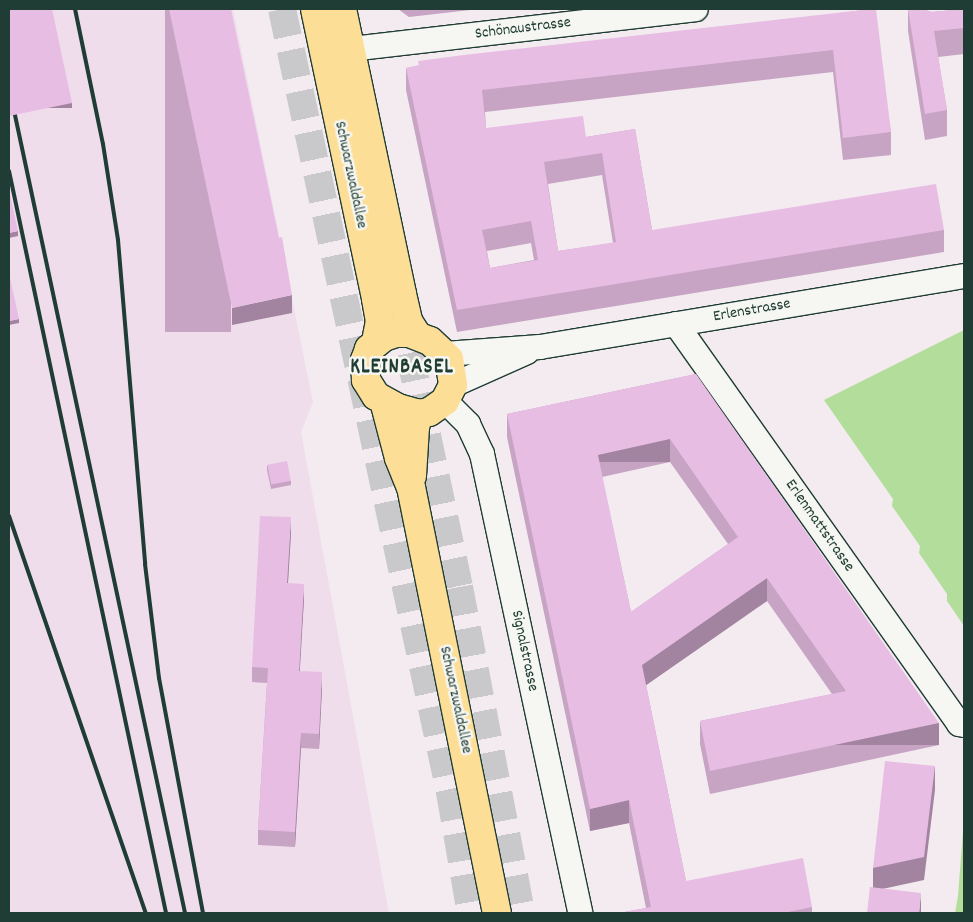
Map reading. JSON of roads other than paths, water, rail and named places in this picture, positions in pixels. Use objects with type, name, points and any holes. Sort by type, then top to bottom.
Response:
[{"type":"main road","name":"Schwarzwaldallee","points":[[315,9],[376,299],[380,321],[376,341]]},
{"type":"main road","name":"Schwarzwaldallee","points":[[342,9],[408,321],[417,335]]},
{"type":"main road","points":[[396,333],[417,335],[445,354],[452,367],[449,393],[429,412],[419,414],[384,401],[370,388],[364,370],[365,360],[376,341],[396,333]]},
{"type":"main road","name":"Schwarzwaldallee","points":[[384,401],[398,458],[411,487],[497,913]]},
{"type":"main road","name":"Schwarzwaldallee","points":[[411,487],[415,427],[419,414]]},
{"type":"street","name":"Schönaustrasse","points":[[351,50],[696,9]]},
{"type":"street","name":"Erlenstrasse","points":[[445,354],[540,347],[964,276]]},
{"type":"street","name":"Erlenmattstrasse","points":[[676,324],[959,724],[964,725]]},
{"type":"street","name":"Erlenstrasse","points":[[449,393],[540,347]]},
{"type":"street","name":"Signalstrasse","points":[[449,393],[468,424],[482,454],[580,913]]},
{"type":"tunnel","points":[[282,9],[450,792],[471,913]]},
{"type":"tunnel","points":[[401,312],[459,587],[521,913]]},
{"type":"railway","points":[[75,9],[103,144],[118,240],[145,564],[159,678],[203,913]]},
{"type":"railway","points":[[9,87],[185,913]]},
{"type":"railway","points":[[9,171],[166,913]]},
{"type":"railway","points":[[9,516],[146,913]]},
{"type":"district","name":"KLEINBASEL","points":[[402,368]]}]
